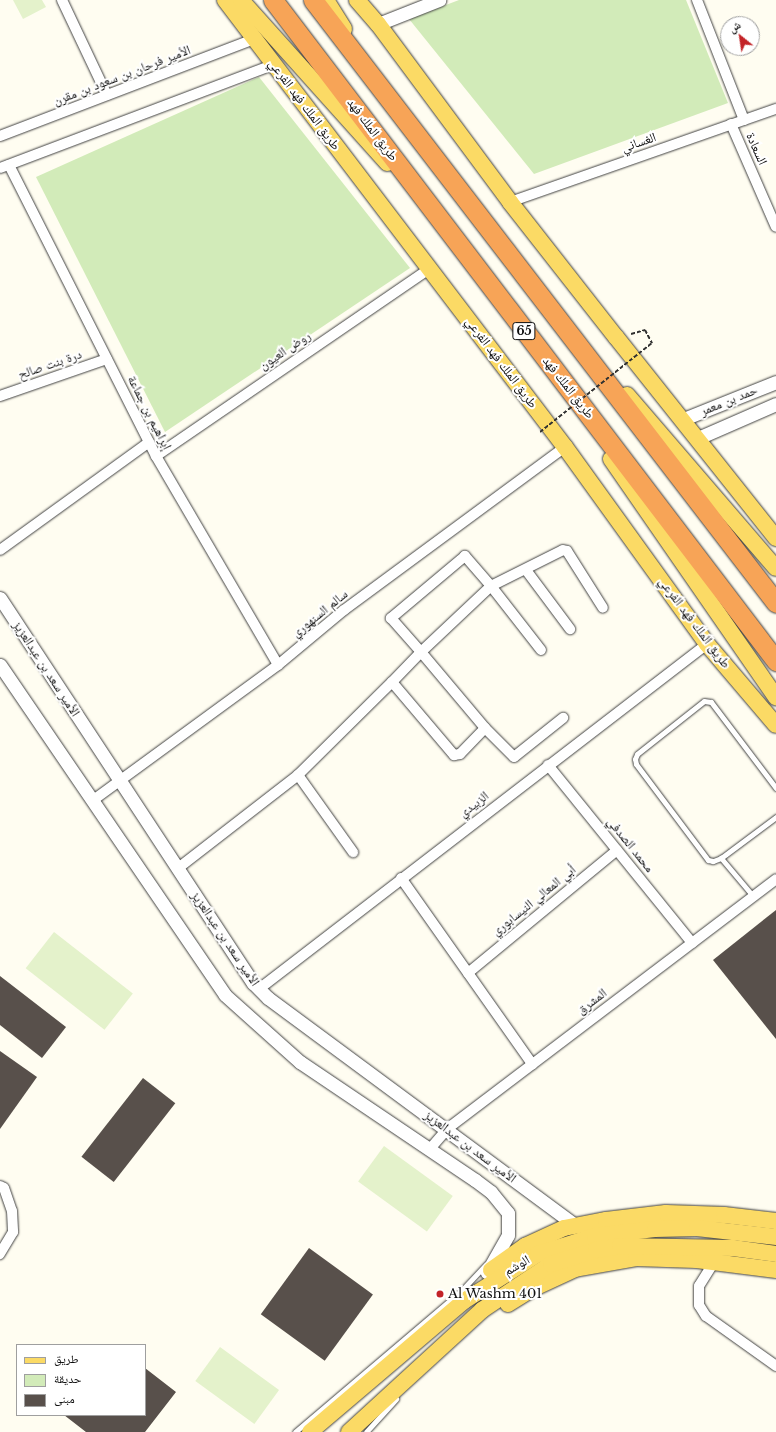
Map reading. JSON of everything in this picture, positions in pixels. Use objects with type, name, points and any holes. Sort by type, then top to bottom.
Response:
[{"type":"highway","name":"طريق الملك فهد","points":[[273,0],[776,660]]},
{"type":"highway","name":"65","points":[[313,0],[776,603]]},
{"type":"main road","name":"طريق الملك فهد الفرعي","points":[[225,0],[565,447],[707,644],[776,725]]},
{"type":"main road","points":[[241,0],[459,243]]},
{"type":"main road","points":[[326,0],[391,103]]},
{"type":"main road","points":[[357,0],[378,24],[510,202],[681,420],[698,438],[776,538]]},
{"type":"main road","points":[[539,295],[776,568]]},
{"type":"main road","points":[[514,318],[776,697]]},
{"type":"main road","points":[[464,1301],[487,1273],[525,1246],[564,1228],[666,1213],[724,1215],[776,1221]]},
{"type":"main road","name":"الوشم","points":[[310,1432],[464,1301],[538,1254],[596,1236],[655,1229],[698,1228],[776,1237]]},
{"type":"main road","name":"الوشم","points":[[349,1432],[482,1310],[531,1275],[551,1264],[596,1250],[620,1246],[682,1245],[734,1248],[776,1254]]},
{"type":"main road","points":[[448,1342],[532,1289],[575,1269],[636,1258],[714,1262],[776,1270]]},
{"type":"main road","points":[[340,1394],[372,1380]]},
{"type":"street","points":[[62,0],[107,95]]},
{"type":"street","points":[[378,24],[439,0]]},
{"type":"street","points":[[697,0],[744,120]]},
{"type":"street","name":"الأمير فرحان بن سعود بن مقرن","points":[[0,135],[254,39]]},
{"type":"street","points":[[5,167],[273,65]]},
{"type":"street","name":"الغساني","points":[[510,202],[776,109]]},
{"type":"street","name":"السعادة","points":[[731,124],[776,228]]},
{"type":"street","name":"إبراهيم بن جماعة","points":[[5,167],[108,359],[156,456],[278,665]]},
{"type":"street","name":"روض العيون","points":[[156,456],[429,269]]},
{"type":"street","name":"درة بنت صالح","points":[[0,396],[108,359]]},
{"type":"street","name":"حمد بن معمر","points":[[681,420],[776,382]]},
{"type":"street","name":"حمد بن معمر","points":[[698,438],[776,404]]},
{"type":"street","points":[[0,550],[149,442]]},
{"type":"street","name":"سالم السنهوري","points":[[92,801],[278,665],[344,610],[565,447]]},
{"type":"street","points":[[177,869],[298,775],[421,652],[492,586],[563,550],[567,551],[603,608]]},
{"type":"street","points":[[541,650],[492,586],[469,558],[464,556],[392,615],[391,618],[485,728],[514,757],[563,718]]},
{"type":"street","points":[[526,570],[570,629]]},
{"type":"street","name":"الأمير سعد بن عبدالعزيز","points":[[0,598],[177,869],[259,989],[268,998],[447,1129],[576,1226]]},
{"type":"street","name":"الزبيدي","points":[[259,989],[401,878],[707,644]]},
{"type":"street","name":"الأمير سعد بن عبدالعزيز","points":[[0,666],[225,995],[300,1062],[492,1192],[508,1213],[508,1235],[487,1273]]},
{"type":"street","points":[[392,682],[454,756],[460,754],[485,728]]},
{"type":"street","name":"محمد الصدفي","points":[[548,765],[692,942]]},
{"type":"street","points":[[298,775],[353,852]]},
{"type":"street","name":"أبي المعالي النيسابوري","points":[[468,972],[617,850]]},
{"type":"street","points":[[401,878],[532,1064]]},
{"type":"street","name":"المشرق","points":[[428,1150],[447,1129],[776,879]]},
{"type":"street","points":[[0,1186],[4,1188],[12,1211],[13,1232],[0,1254]]},
{"type":"street","points":[[714,1262],[699,1286],[700,1305],[706,1316],[776,1366]]},
{"type":"lane","points":[[776,788],[711,702],[699,702],[637,754],[636,764],[708,860],[713,861],[722,858],[776,817]]},
{"type":"lane","points":[[722,858],[753,896]]},
{"type":"lane","points":[[295,1432],[462,1290],[500,1248]]},
{"type":"lane","points":[[366,1432],[448,1342]]},
{"type":"path","points":[[540,432],[652,344],[645,330]]},
{"type":"green space","points":[[13,0],[42,0],[46,7],[23,19]]},
{"type":"green space","points":[[459,0],[686,0],[728,103],[534,174],[409,19]]},
{"type":"green space","points":[[259,77],[410,268],[165,432],[36,177]]},
{"type":"green space","points":[[54,932],[133,994],[104,1030],[26,968]]},
{"type":"green space","points":[[384,1146],[453,1196],[427,1232],[358,1182]]},
{"type":"green space","points":[[220,1347],[279,1390],[254,1424],[195,1381]]},
{"type":"building","points":[[776,910],[776,1039],[713,960]]},
{"type":"building","points":[[0,976],[66,1027],[42,1058],[0,1025]]},
{"type":"building","points":[[0,1051],[37,1077],[0,1129]]},
{"type":"building","points":[[143,1078],[175,1103],[114,1182],[81,1157]]},
{"type":"building","points":[[309,1248],[373,1294],[325,1361],[261,1314]]},
{"type":"building","points":[[146,1369],[176,1392],[145,1432],[86,1432],[65,1416],[146,1416]]},
{"type":"place","name":"Al Washm 401","points":[[440,1294]]}]
